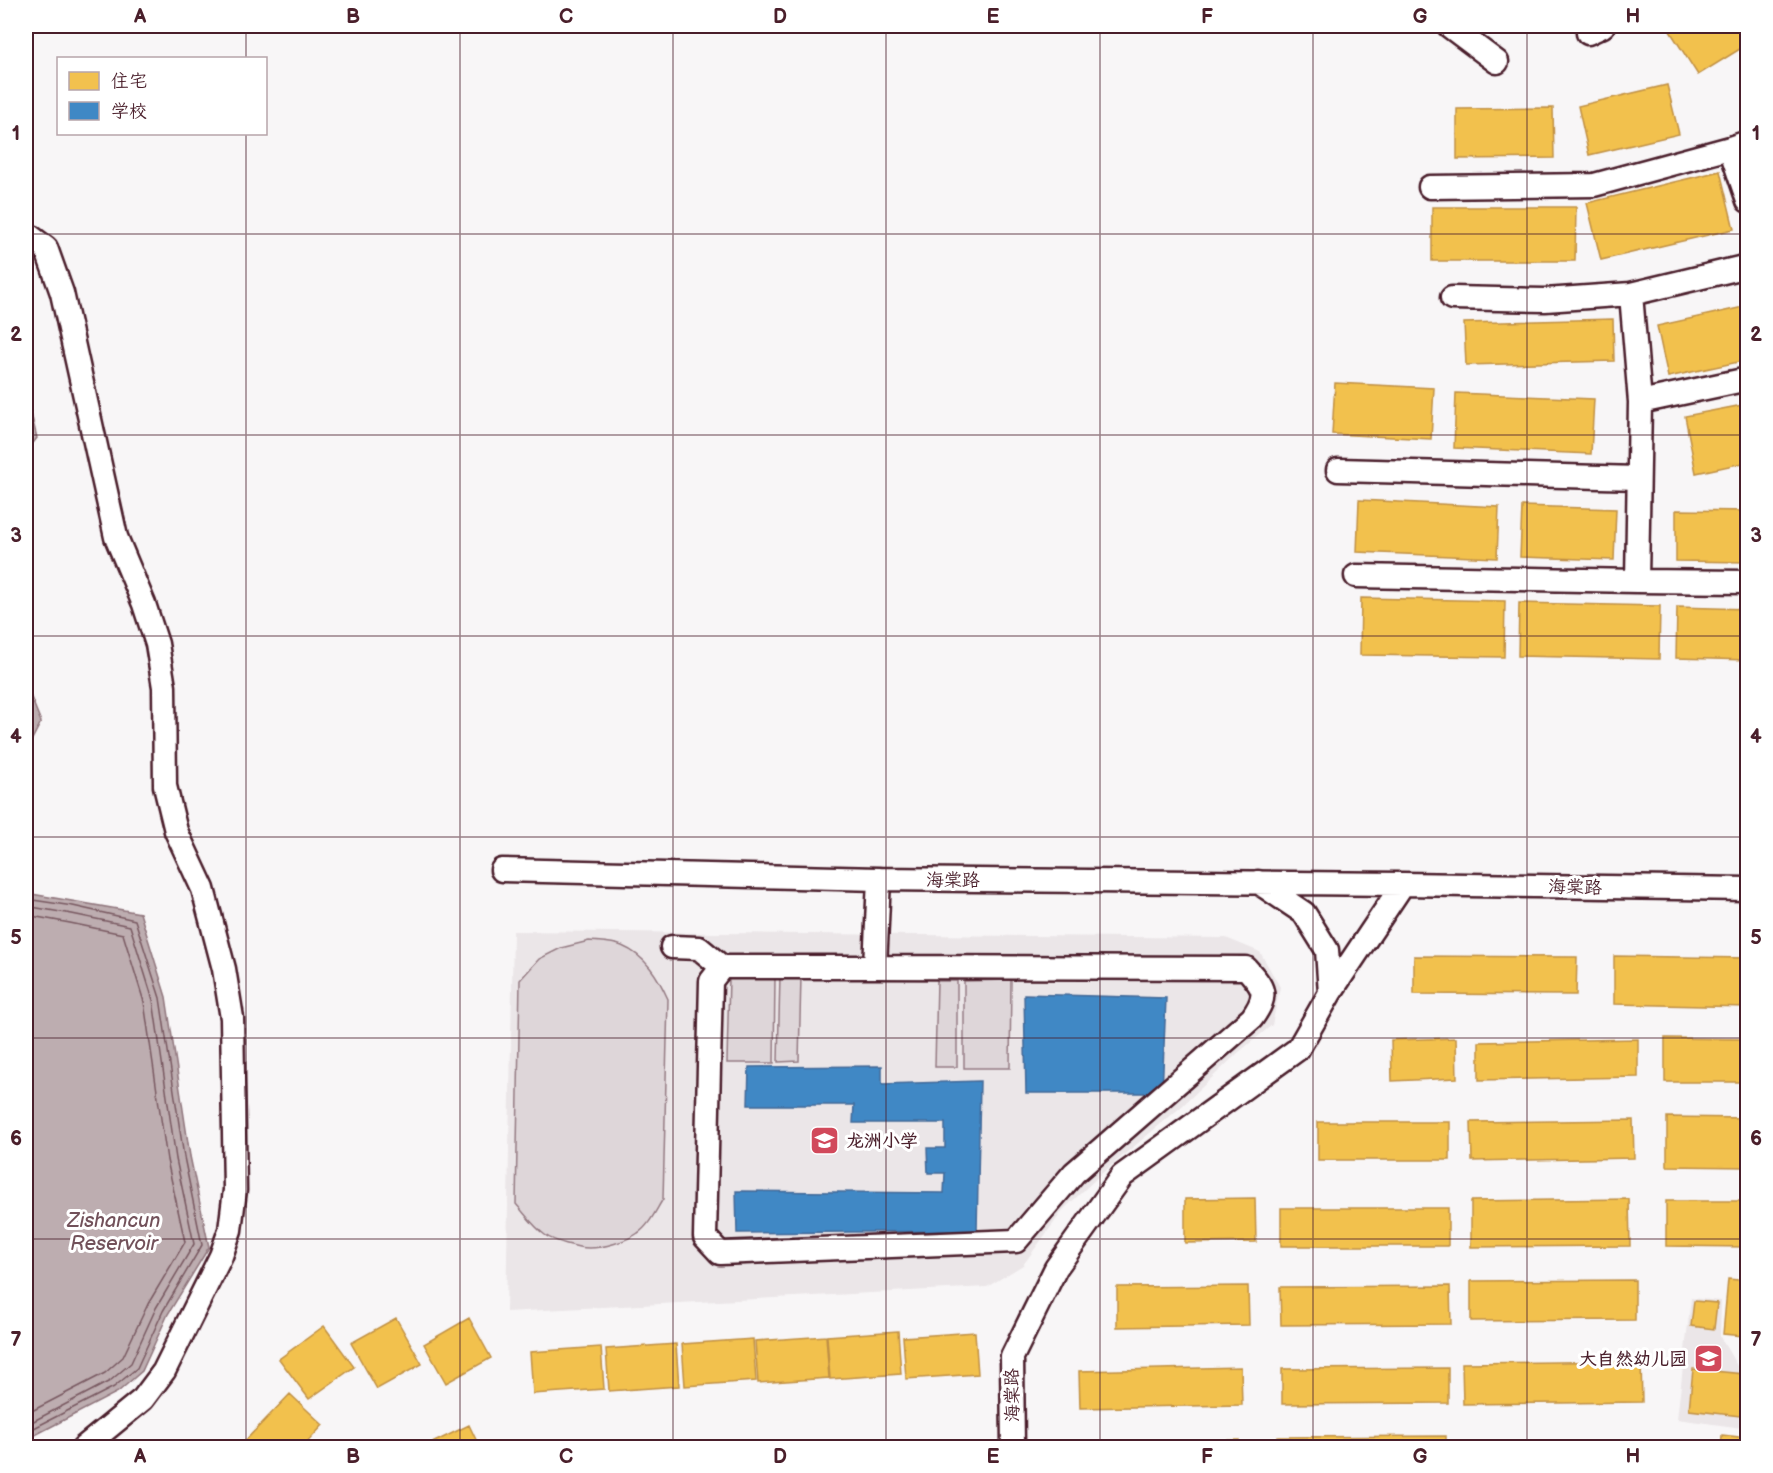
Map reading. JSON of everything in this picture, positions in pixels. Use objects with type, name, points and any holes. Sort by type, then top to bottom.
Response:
[{"type":"street","points":[[1449,26],[1497,62]]},
{"type":"street","points":[[1430,187],[1594,185],[1739,145],[1748,201]]},
{"type":"street","points":[[26,233],[46,248],[63,293],[116,537],[144,604],[157,644],[164,687],[165,786],[176,831],[203,889],[224,969],[232,1018],[235,1190],[230,1230],[221,1256],[164,1371],[143,1399],[84,1448]]},
{"type":"street","points":[[1452,298],[1545,300],[1631,294],[1748,266]]},
{"type":"street","points":[[1631,294],[1640,402],[1636,581]]},
{"type":"street","points":[[1640,402],[1748,379]]},
{"type":"street","points":[[1338,470],[1638,478]]},
{"type":"street","points":[[1356,576],[1748,582]]},
{"type":"street","name":"海棠路","points":[[502,870],[879,879],[1748,889]]},
{"type":"street","points":[[875,967],[879,879]]},
{"type":"street","points":[[1258,882],[1304,913],[1327,950],[1330,993]]},
{"type":"street","name":"海棠路","points":[[1013,1448],[1012,1357],[1056,1268],[1122,1176],[1298,1049],[1330,993],[1403,884]]},
{"type":"street","points":[[672,947],[699,948],[722,967],[1246,968],[1262,985],[1262,1004],[1252,1018],[1074,1173],[1016,1241],[720,1253],[705,1237],[711,981],[722,967]]},
{"type":"shaded area","name":"龙洲小学","points":[[513,931],[1226,938],[1260,952],[1280,987],[1272,1025],[1064,1209],[1023,1265],[987,1287],[506,1312]]},
{"type":"shaded area","points":[[589,941],[618,945],[638,955],[655,975],[668,999],[663,1199],[649,1222],[638,1233],[615,1244],[589,1248],[566,1244],[545,1235],[516,1204],[520,980],[539,959],[561,948]]},
{"type":"shaded area","points":[[775,976],[774,1063],[727,1063],[729,977]]},
{"type":"shaded area","points":[[780,976],[801,976],[799,1061],[778,1062]]},
{"type":"shaded area","points":[[1011,980],[1010,1068],[964,1068],[964,981]]},
{"type":"shaded area","points":[[937,981],[957,981],[957,1067],[935,1067]]},
{"type":"shaded area","name":"大自然幼儿园","points":[[1691,1298],[1721,1301],[1720,1337],[1746,1381],[1742,1428],[1677,1419]]},
{"type":"water","points":[[26,392],[37,438],[26,452]]},
{"type":"water","points":[[26,685],[41,722],[26,751]]},
{"type":"water","name":"Zishancun Reservoir","points":[[26,893],[140,913],[166,997],[190,1156],[209,1247],[168,1314],[142,1371],[118,1392],[26,1442]]},
{"type":"building: 住宅","points":[[1672,26],[1748,26],[1748,44],[1698,75],[1668,28]]},
{"type":"building: 住宅","points":[[1667,85],[1679,134],[1589,155],[1578,106]]},
{"type":"building: 住宅","points":[[1553,108],[1554,158],[1457,159],[1457,109]]},
{"type":"building: 住宅","points":[[1720,171],[1734,229],[1601,260],[1587,203]]},
{"type":"building: 住宅","points":[[1432,207],[1576,207],[1575,261],[1432,261]]},
{"type":"building: 住宅","points":[[1748,306],[1748,360],[1668,377],[1657,326]]},
{"type":"building: 住宅","points":[[1613,319],[1614,361],[1466,365],[1464,323]]},
{"type":"building: 住宅","points":[[1335,383],[1434,388],[1431,439],[1332,434]]},
{"type":"building: 住宅","points":[[1456,393],[1594,399],[1591,454],[1454,448]]},
{"type":"building: 住宅","points":[[1748,404],[1748,462],[1696,473],[1685,416]]},
{"type":"building: 住宅","points":[[1359,500],[1499,507],[1497,558],[1357,552]]},
{"type":"building: 住宅","points":[[1522,506],[1616,509],[1614,560],[1520,557]]},
{"type":"building: 住宅","points":[[1676,510],[1748,511],[1748,562],[1676,561]]},
{"type":"building: 住宅","points":[[1361,598],[1505,601],[1504,657],[1360,655]]},
{"type":"building: 住宅","points":[[1519,603],[1660,606],[1659,659],[1518,656]]},
{"type":"building: 住宅","points":[[1677,607],[1748,609],[1748,660],[1676,658]]},
{"type":"building: 住宅","points":[[1414,956],[1577,957],[1576,995],[1414,994]]},
{"type":"building: 住宅","points":[[1614,956],[1748,958],[1748,1007],[1614,1004]]},
{"type":"building: 住宅","points":[[1456,1038],[1457,1078],[1392,1081],[1391,1040]]},
{"type":"building: 住宅","points":[[1665,1038],[1748,1039],[1748,1082],[1665,1082]]},
{"type":"building: 住宅","points":[[1638,1039],[1638,1077],[1479,1080],[1479,1042]]},
{"type":"building: 住宅","points":[[1667,1117],[1748,1118],[1748,1167],[1667,1166]]},
{"type":"building: 住宅","points":[[1633,1120],[1634,1158],[1472,1161],[1471,1122]]},
{"type":"building: 住宅","points":[[1318,1122],[1450,1122],[1450,1160],[1318,1160]]},
{"type":"building: 住宅","points":[[1255,1198],[1256,1242],[1185,1243],[1185,1199]]},
{"type":"building: 住宅","points":[[1629,1199],[1630,1246],[1471,1247],[1471,1201]]},
{"type":"building: 住宅","points":[[1666,1201],[1748,1201],[1748,1247],[1666,1246]]},
{"type":"building: 住宅","points":[[1281,1208],[1448,1208],[1448,1246],[1281,1246]]},
{"type":"building: 住宅","points":[[1728,1279],[1748,1281],[1743,1336],[1723,1334]]},
{"type":"building: 住宅","points":[[1635,1280],[1635,1320],[1471,1321],[1471,1281]]},
{"type":"building: 住宅","points":[[1248,1286],[1249,1325],[1117,1327],[1117,1287]]},
{"type":"building: 住宅","points":[[1450,1286],[1451,1324],[1281,1325],[1280,1287]]},
{"type":"building: 住宅","points":[[1694,1301],[1717,1303],[1714,1329],[1691,1326]]},
{"type":"building: 住宅","points":[[396,1318],[422,1364],[377,1389],[351,1343]]},
{"type":"building: 住宅","points":[[469,1318],[491,1358],[446,1383],[424,1344]]},
{"type":"building: 住宅","points":[[1746,1322],[1748,1322],[1748,1357],[1743,1356]]},
{"type":"building: 住宅","points":[[324,1326],[354,1367],[309,1399],[279,1359]]},
{"type":"building: 住宅","points":[[898,1331],[901,1374],[830,1379],[827,1336]]},
{"type":"building: 住宅","points":[[975,1332],[978,1374],[906,1379],[903,1337]]},
{"type":"building: 住宅","points":[[826,1336],[829,1378],[758,1383],[755,1341]]},
{"type":"building: 住宅","points":[[753,1339],[756,1381],[685,1386],[682,1344]]},
{"type":"building: 住宅","points":[[676,1344],[679,1386],[609,1391],[606,1349]]},
{"type":"building: 住宅","points":[[601,1347],[604,1389],[533,1394],[530,1352]]},
{"type":"building: 住宅","points":[[1641,1361],[1642,1402],[1463,1404],[1462,1363]]},
{"type":"building: 住宅","points":[[1241,1367],[1242,1405],[1080,1408],[1079,1371]]},
{"type":"building: 住宅","points":[[1448,1368],[1448,1403],[1282,1404],[1282,1369]]},
{"type":"building: 住宅","points":[[1693,1369],[1744,1374],[1740,1416],[1689,1410]]},
{"type":"building: 住宅","points":[[290,1394],[323,1425],[302,1448],[241,1448],[240,1446]]},
{"type":"building: 住宅","points":[[469,1425],[480,1448],[422,1448]]},
{"type":"building: 住宅","points":[[1722,1435],[1748,1438],[1748,1448],[1721,1448]]},
{"type":"building: 住宅","points":[[1446,1436],[1446,1448],[1278,1448],[1278,1437]]},
{"type":"building: 住宅","points":[[1239,1440],[1239,1448],[1078,1448],[1078,1443]]},
{"type":"building: 学校","points":[[1024,994],[1166,998],[1162,1093],[1026,1093]]},
{"type":"building: 学校","points":[[882,1066],[882,1084],[980,1081],[977,1231],[737,1233],[736,1191],[944,1193],[945,1173],[928,1173],[927,1148],[945,1148],[945,1123],[853,1123],[854,1105],[748,1105],[749,1067]]},
{"type":"place","name":"龙洲小学","points":[[825,1141]]},
{"type":"place","name":"大自然幼儿园","points":[[1708,1359]]}]
